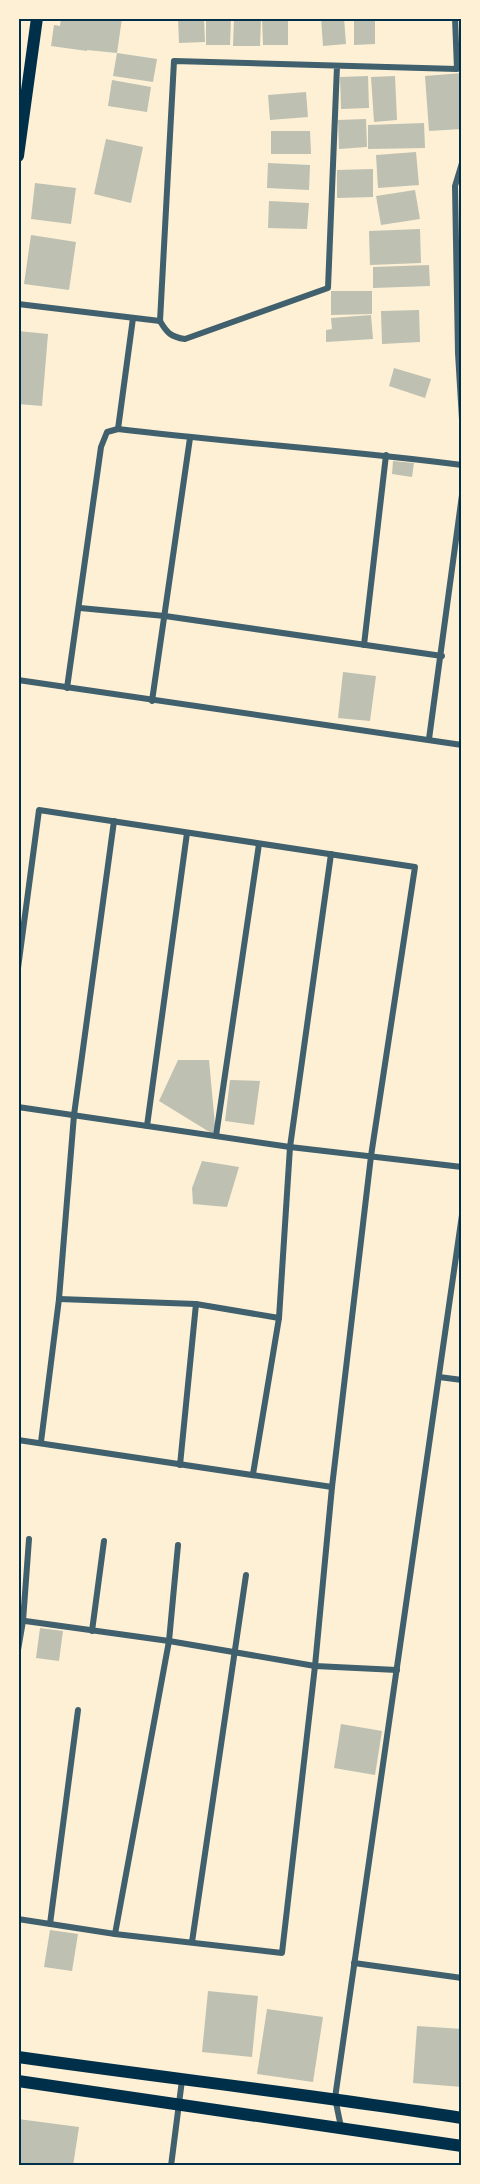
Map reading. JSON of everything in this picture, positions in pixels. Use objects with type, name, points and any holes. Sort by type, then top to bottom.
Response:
[{"type":"main road","points":[[18,156],[37,18]]},
{"type":"main road","points":[[18,2057],[335,2098],[462,2118]]},
{"type":"main road","points":[[18,2081],[462,2145]]},
{"type":"street","points":[[337,66],[328,288],[185,339],[167,334],[160,321],[174,61],[460,69],[455,18]]},
{"type":"street","points":[[462,163],[455,186],[458,354],[462,419]]},
{"type":"street","points":[[18,304],[160,321]]},
{"type":"street","points":[[118,429],[133,318]]},
{"type":"street","points":[[67,688],[101,447],[107,432],[118,429],[190,438],[386,455],[462,465]]},
{"type":"street","points":[[152,701],[190,438]]},
{"type":"street","points":[[364,645],[386,455]]},
{"type":"street","points":[[429,740],[462,495]]},
{"type":"street","points":[[80,608],[165,616],[442,656]]},
{"type":"street","points":[[18,680],[462,745]]},
{"type":"street","points":[[18,968],[39,810],[415,867],[371,1156],[332,1486],[315,1666],[282,1953],[115,1934],[18,1919]]},
{"type":"street","points":[[41,1442],[59,1299],[74,1115],[114,821]]},
{"type":"street","points":[[147,1126],[187,833]]},
{"type":"street","points":[[216,1136],[259,844]]},
{"type":"street","points":[[253,1474],[279,1318],[290,1147],[331,854]]},
{"type":"street","points":[[18,1107],[290,1147],[462,1167]]},
{"type":"street","points":[[341,2127],[335,2098],[462,1215]]},
{"type":"street","points":[[59,1299],[196,1304],[279,1318]]},
{"type":"street","points":[[180,1465],[196,1304]]},
{"type":"street","points":[[439,1377],[462,1380]]},
{"type":"street","points":[[18,1440],[332,1486]]},
{"type":"street","points":[[18,1650],[29,1539]]},
{"type":"street","points":[[92,1631],[104,1541]]},
{"type":"street","points":[[115,1934],[169,1641],[178,1545]]},
{"type":"street","points":[[192,1942],[246,1575]]},
{"type":"street","points":[[20,1620],[169,1641],[315,1666],[397,1670]]},
{"type":"street","points":[[50,1924],[78,1710]]},
{"type":"street","points":[[354,1963],[462,1978]]},
{"type":"street","points":[[171,2166],[182,2080]]},
{"type":"building","points":[[61,18],[122,18],[117,53],[51,46],[54,25],[60,26]]},
{"type":"building","points":[[178,18],[204,18],[205,42],[179,43]]},
{"type":"building","points":[[206,18],[231,18],[230,45],[206,45]]},
{"type":"building","points":[[234,18],[261,18],[260,46],[233,46]]},
{"type":"building","points":[[262,18],[288,18],[288,45],[263,45]]},
{"type":"building","points":[[321,18],[344,18],[346,44],[323,46]]},
{"type":"building","points":[[354,18],[375,18],[375,44],[354,45]]},
{"type":"building","points":[[117,53],[157,59],[153,82],[113,76]]},
{"type":"building","points":[[462,73],[462,129],[429,131],[425,76]]},
{"type":"building","points":[[368,76],[369,108],[341,109],[340,77]]},
{"type":"building","points":[[395,76],[397,120],[374,122],[371,77]]},
{"type":"building","points":[[112,80],[151,87],[147,112],[108,106]]},
{"type":"building","points":[[306,92],[308,117],[270,120],[268,95]]},
{"type":"building","points":[[366,119],[367,147],[339,149],[338,120]]},
{"type":"building","points":[[424,123],[425,148],[368,149],[368,125]]},
{"type":"building","points":[[271,131],[310,131],[311,154],[271,154]]},
{"type":"building","points":[[106,139],[143,147],[131,203],[94,194]]},
{"type":"building","points":[[416,152],[419,185],[378,188],[376,155]]},
{"type":"building","points":[[268,163],[310,165],[309,190],[267,188]]},
{"type":"building","points":[[373,169],[373,197],[337,198],[337,170]]},
{"type":"building","points":[[35,183],[76,188],[71,224],[31,219]]},
{"type":"building","points":[[415,190],[420,219],[381,225],[376,196]]},
{"type":"building","points":[[269,201],[309,203],[307,229],[268,228]]},
{"type":"building","points":[[420,229],[421,263],[370,265],[369,231]]},
{"type":"building","points":[[31,235],[76,242],[69,290],[24,284]]},
{"type":"building","points":[[429,265],[430,286],[373,288],[373,267]]},
{"type":"building","points":[[331,291],[372,291],[372,314],[331,315]]},
{"type":"building","points":[[419,310],[420,342],[382,344],[381,311]]},
{"type":"building","points":[[371,315],[373,339],[326,342],[326,330],[332,329],[331,318]]},
{"type":"building","points":[[18,331],[48,334],[42,406],[18,404]]},
{"type":"building","points":[[394,368],[431,379],[425,398],[389,386]]},
{"type":"building","points":[[393,461],[414,463],[412,477],[392,474]]},
{"type":"building","points":[[343,672],[376,676],[370,721],[338,718]]},
{"type":"building","points":[[178,1060],[209,1060],[216,1136],[159,1101]]},
{"type":"building","points":[[230,1080],[260,1081],[254,1125],[225,1121]]},
{"type":"building","points":[[202,1161],[239,1167],[227,1207],[193,1204],[192,1188]]},
{"type":"building","points":[[40,1628],[63,1631],[59,1661],[36,1658]]},
{"type":"building","points":[[341,1724],[382,1731],[375,1775],[334,1768]]},
{"type":"building","points":[[50,1930],[78,1934],[72,1971],[44,1967]]},
{"type":"building","points":[[208,1991],[258,1996],[252,2057],[202,2052]]},
{"type":"building","points":[[267,2009],[323,2017],[313,2082],[257,2074]]},
{"type":"building","points":[[417,2026],[462,2029],[462,2087],[413,2083]]},
{"type":"building","points":[[18,2119],[79,2127],[73,2166],[18,2166]]}]
